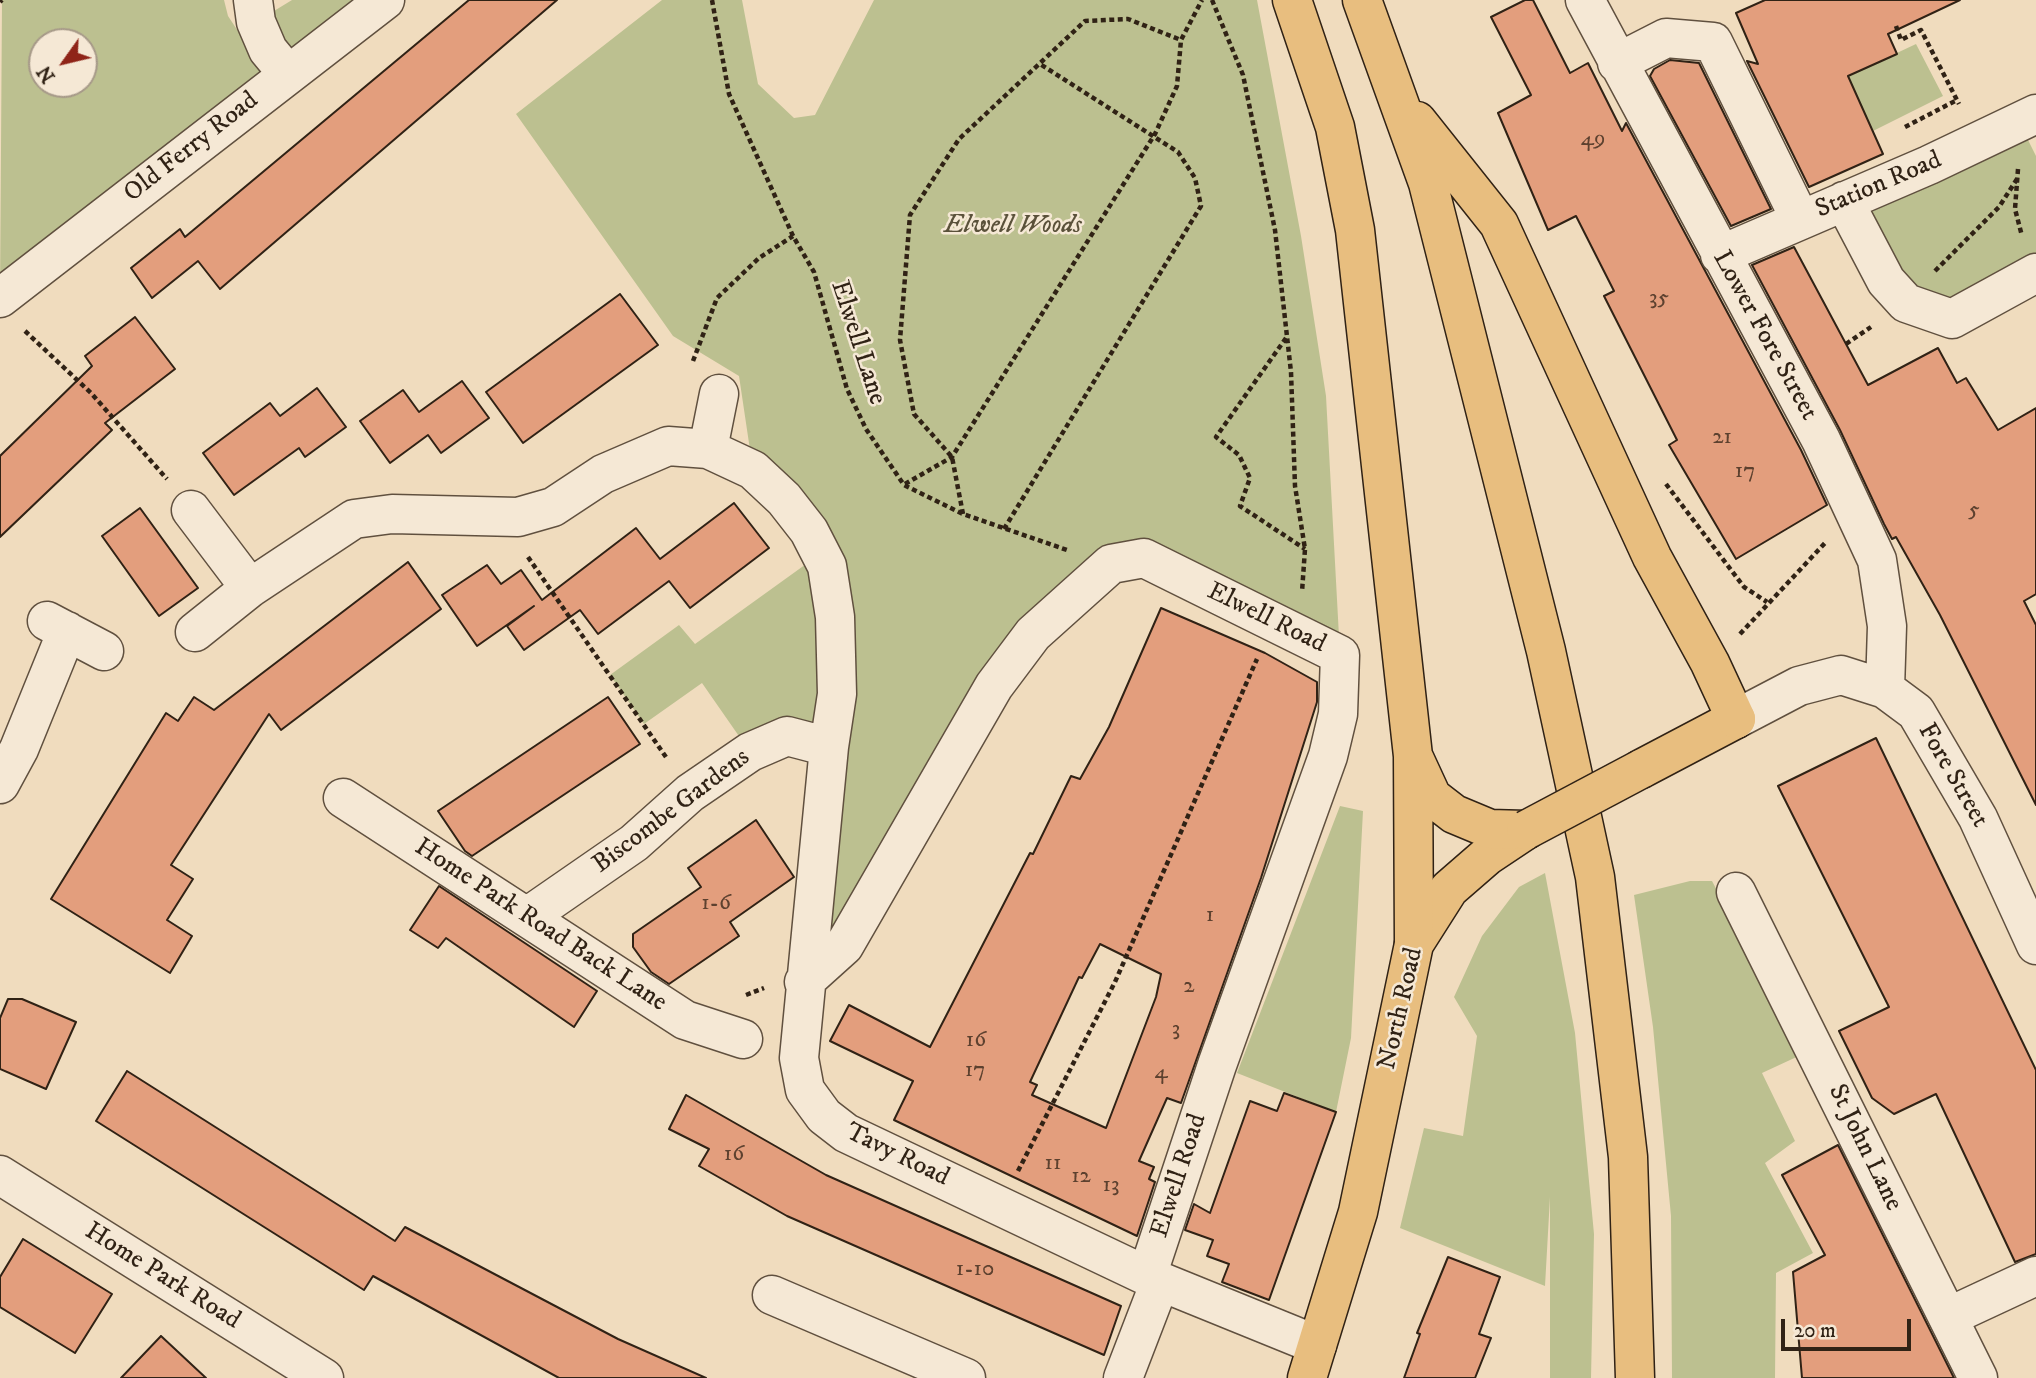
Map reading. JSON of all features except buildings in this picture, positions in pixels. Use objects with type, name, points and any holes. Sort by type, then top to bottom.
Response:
[{"type":"main road","points":[[1292,0],[1335,127],[1355,230],[1413,756],[1414,944]]},
{"type":"main road","points":[[1362,0],[1428,183],[1543,638],[1595,877],[1628,1157],[1635,1378]]},
{"type":"main road","points":[[1400,100],[1499,224],[1652,556],[1736,719]]},
{"type":"main road","name":"North Road","points":[[1312,1362],[1358,1212],[1414,944],[1449,889],[1487,856],[1526,830],[1736,719]]},
{"type":"main road","points":[[1413,756],[1432,797],[1454,814],[1490,829],[1526,830]]},
{"type":"street","points":[[253,0],[256,22],[268,50],[287,73]]},
{"type":"street","name":"Old Ferry Road","points":[[0,298],[287,73],[386,0]]},
{"type":"street","name":"Lower Fore Street","points":[[1585,0],[1821,440],[1877,560],[1887,626],[1885,689]]},
{"type":"street","points":[[1617,63],[1666,38],[1713,42],[1800,219]]},
{"type":"street","name":"Station Road","points":[[1720,255],[2027,118]]},
{"type":"street","points":[[1844,201],[1886,281],[1906,303],[1952,318],[2035,274]]},
{"type":"street","points":[[704,384],[708,449]]},
{"type":"street","points":[[195,632],[250,588],[354,519],[392,514],[518,517],[553,507],[603,474],[668,446],[708,449],[753,470],[784,499],[809,531],[827,566],[835,617],[837,694],[829,747]]},
{"type":"street","points":[[191,510],[250,588]]},
{"type":"street","name":"Elwell Road","points":[[1111,564],[1144,558],[1340,655],[1336,724],[1315,796],[1217,1065],[1154,1279]]},
{"type":"street","points":[[804,982],[844,946],[994,686],[1033,634],[1111,564]]},
{"type":"street","points":[[0,785],[19,749],[57,626],[104,651]]},
{"type":"street","name":"Fore Street","points":[[1736,719],[1799,686],[1841,676],[1885,689],[1916,712],[1978,818],[2036,945]]},
{"type":"street","name":"Biscombe Gardens","points":[[527,916],[634,843],[690,793],[750,752],[787,736],[829,747]]},
{"type":"street","name":"Tavy Road","points":[[829,747],[804,982],[799,1058],[805,1090],[824,1116],[846,1133],[1154,1279],[1312,1362]]},
{"type":"street","name":"Home Park Road Back Lane","points":[[343,797],[685,1020],[743,1039]]},
{"type":"street","name":"St John Lane","points":[[1737,892],[1978,1378]]},
{"type":"street","name":"Home Park Road","points":[[0,1175],[324,1378]]},
{"type":"street","points":[[1948,1317],[2036,1276]]},
{"type":"street","points":[[1123,1378],[1154,1279]]},
{"type":"street","points":[[772,1295],[966,1378]]},
{"type":"path","name":"Elwell Lane","points":[[712,0],[729,94],[793,236],[814,271],[847,389],[866,429],[904,485],[963,514],[1111,564]]},
{"type":"path","points":[[904,485],[953,457],[1155,134],[1177,86],[1181,40],[1202,0]]},
{"type":"path","points":[[999,1206],[1115,982],[1286,629],[1304,549],[1295,486],[1291,372],[1275,230],[1243,75],[1212,0]]},
{"type":"path","points":[[963,514],[953,457],[914,414],[900,340],[910,215],[958,139],[1085,21],[1128,19],[1181,40]]},
{"type":"path","points":[[1896,26],[1901,40],[1921,30],[1980,141]]},
{"type":"path","points":[[1004,529],[1201,205],[1195,178],[1178,152],[1155,134],[1041,64]]},
{"type":"path","points":[[1896,131],[1957,100]]},
{"type":"path","points":[[2027,118],[2015,209],[2035,274]]},
{"type":"path","points":[[1906,303],[1999,207],[2017,179]]},
{"type":"path","points":[[704,384],[717,298],[759,258],[793,236]]},
{"type":"path","points":[[1286,337],[1216,437],[1239,455],[1250,478],[1240,506],[1304,549]]},
{"type":"path","points":[[55,359],[152,460]]},
{"type":"path","points":[[1658,478],[1668,486],[1744,587],[1767,602]]},
{"type":"path","points":[[1717,679],[1743,628],[1856,514]]},
{"type":"path","points":[[558,602],[644,724]]},
{"type":"green space","points":[[2,0],[224,0],[228,16],[273,84],[0,298]]},
{"type":"green space","points":[[292,0],[382,0],[287,73],[256,22]]},
{"type":"green space","name":"Elwell Woods","points":[[662,0],[742,0],[758,84],[794,118],[815,115],[874,0],[1257,0],[1301,236],[1326,396],[1340,655],[1144,558],[1053,615],[804,982],[829,747],[750,752],[702,683],[644,724],[610,675],[679,625],[695,644],[820,554],[753,470],[739,376],[673,336],[516,114]]},
{"type":"green space","points":[[1916,44],[1943,96],[1873,131],[1848,76]]},
{"type":"green space","points":[[2019,122],[2036,156],[2036,273],[1997,294],[1906,303],[1844,201]]},
{"type":"green space","points":[[1340,806],[1363,811],[1351,1038],[1336,1112],[1237,1073]]},
{"type":"green space","points":[[1545,873],[1575,1033],[1594,1234],[1591,1378],[1550,1378],[1550,1197],[1545,1286],[1400,1228],[1424,1128],[1463,1136],[1477,1036],[1454,997],[1482,936],[1519,887]]},
{"type":"green space","points":[[1690,881],[1712,881],[1803,1054],[1762,1073],[1795,1141],[1765,1163],[1813,1253],[1776,1273],[1775,1378],[1672,1378],[1671,1216],[1653,1027],[1634,895]]}]
